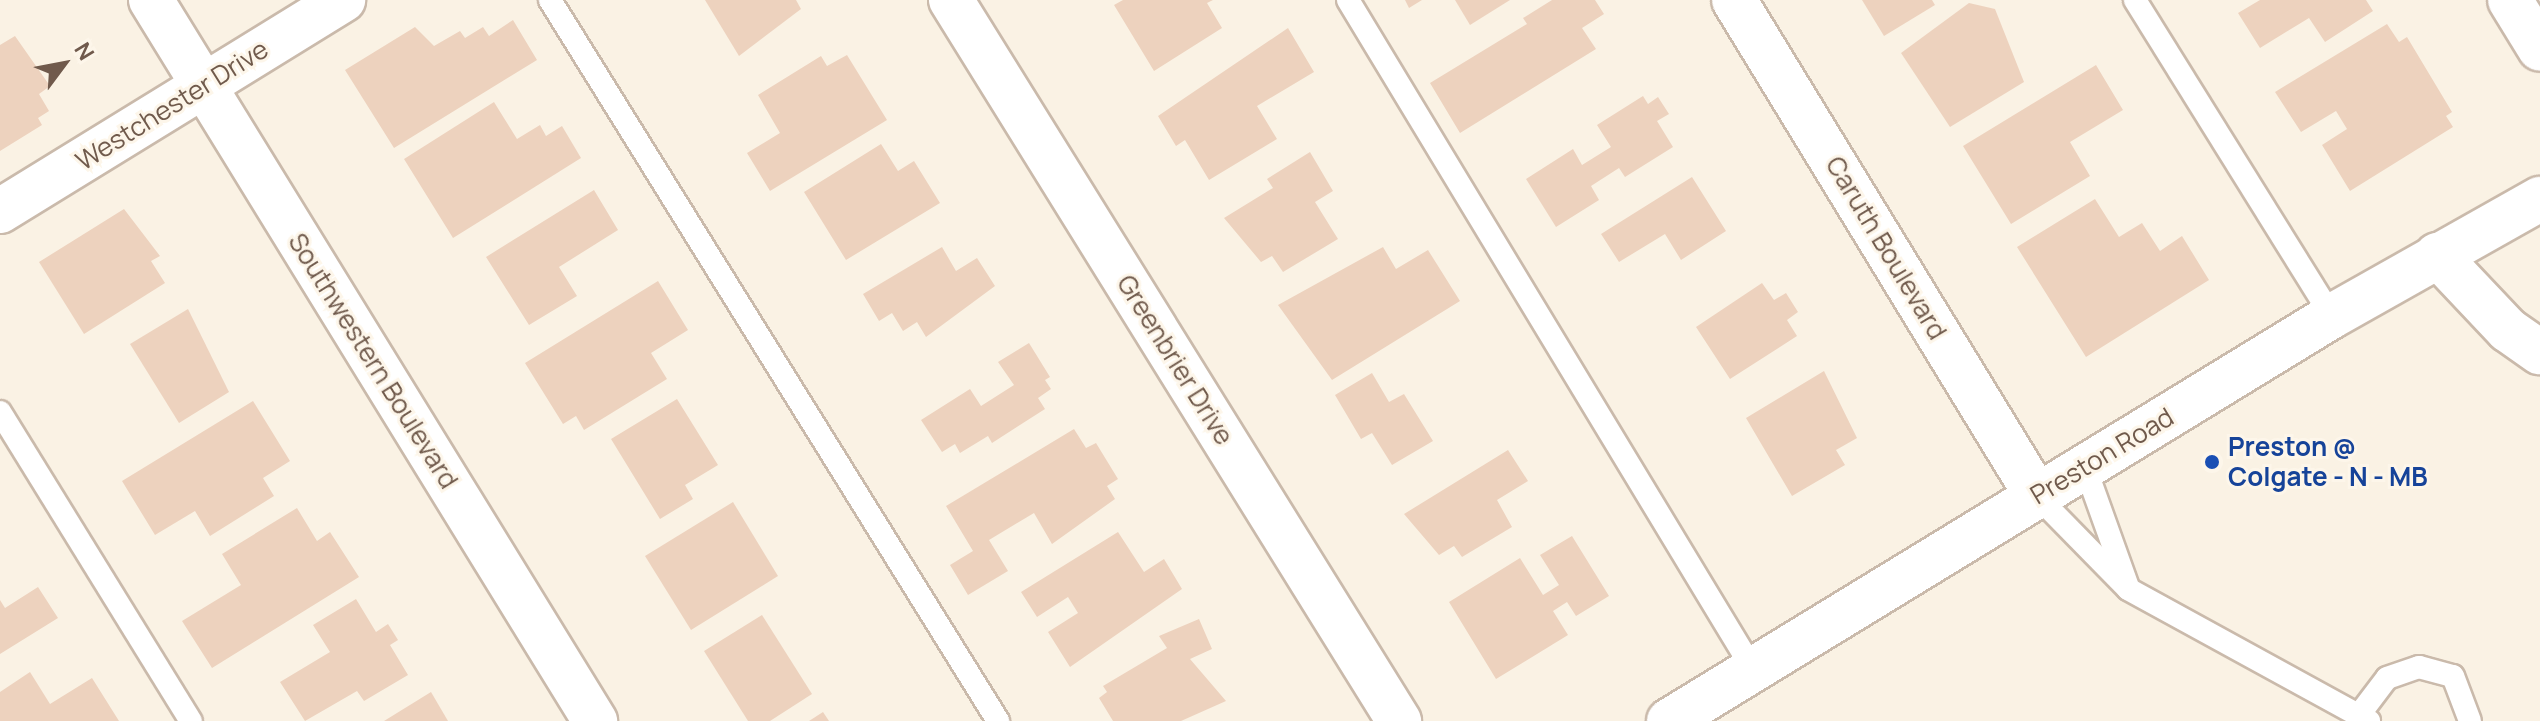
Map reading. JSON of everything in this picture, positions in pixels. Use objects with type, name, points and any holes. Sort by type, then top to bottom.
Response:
[{"type":"street","name":"Southwestern Boulevard","points":[[151,0],[595,721]]},
{"type":"street","name":"Westchester Drive","points":[[0,211],[343,0]]},
{"type":"street","name":"Greenbrier Drive","points":[[951,0],[1399,721]]},
{"type":"street","name":"Caruth Boulevard","points":[[1734,0],[2037,496]]},
{"type":"street","points":[[2510,0],[2540,49]]},
{"type":"street","name":"Preston Road","points":[[1669,721],[2332,316],[2540,199]]},
{"type":"street","points":[[2437,255],[2508,330],[2540,352]]},
{"type":"lane","points":[[550,0],[998,721]]},
{"type":"lane","points":[[1348,0],[1754,671]]},
{"type":"lane","points":[[2135,0],[2332,316]]},
{"type":"lane","points":[[0,412],[191,721]]},
{"type":"lane","points":[[2085,467],[2128,589]]},
{"type":"lane","points":[[2037,496],[2128,589],[2364,718],[2387,678],[2419,667],[2453,676],[2470,721]]},
{"type":"building","points":[[705,0],[796,0],[801,9],[739,56]]},
{"type":"building","points":[[1123,0],[1213,0],[1207,3],[1222,28],[1154,71],[1114,5]]},
{"type":"building","points":[[1405,0],[1422,0],[1409,8]]},
{"type":"building","points":[[1455,0],[1510,0],[1470,25]]},
{"type":"building","points":[[1552,0],[1595,0],[1604,14],[1582,28],[1596,49],[1460,133],[1430,83],[1527,24],[1523,18]]},
{"type":"building","points":[[1862,0],[1932,0],[1935,5],[1884,36]]},
{"type":"building","points":[[2260,0],[2366,0],[2373,11],[2325,42],[2309,18],[2260,48],[2238,13]]},
{"type":"building","points":[[1969,3],[1995,9],[2024,82],[1950,127],[1901,53]]},
{"type":"building","points":[[513,20],[537,60],[394,148],[345,70],[415,27],[434,46],[460,31],[465,38],[483,27],[489,36]]},
{"type":"building","points":[[2387,24],[2399,42],[2407,37],[2452,112],[2446,116],[2453,127],[2350,191],[2322,145],[2347,129],[2336,111],[2301,132],[2275,92]]},
{"type":"building","points":[[1288,28],[1314,72],[1257,106],[1277,139],[1209,180],[1185,140],[1176,146],[1158,116]]},
{"type":"building","points":[[15,36],[50,86],[39,94],[49,111],[38,118],[42,125],[0,151],[0,45]]},
{"type":"building","points":[[847,55],[887,120],[770,191],[747,153],[780,133],[758,95],[821,56],[827,66]]},
{"type":"building","points":[[2096,65],[2123,110],[2070,142],[2090,176],[2011,224],[1963,146]]},
{"type":"building","points":[[1643,96],[1648,104],[1658,97],[1669,114],[1657,121],[1673,147],[1625,177],[1619,168],[1591,186],[1599,200],[1556,227],[1526,179],[1573,149],[1582,165],[1611,147],[1597,125]]},
{"type":"building","points":[[494,102],[517,139],[540,125],[546,136],[562,126],[581,158],[453,238],[404,159]]},
{"type":"building","points":[[881,144],[898,171],[914,161],[940,203],[846,260],[804,192]]},
{"type":"building","points":[[1310,152],[1333,191],[1315,202],[1338,239],[1283,272],[1272,256],[1261,262],[1224,218],[1273,188],[1267,179]]},
{"type":"building","points":[[1692,177],[1726,231],[1681,260],[1665,234],[1619,262],[1601,234]]},
{"type":"building","points":[[594,190],[618,230],[559,267],[577,296],[529,325],[486,257]]},
{"type":"building","points":[[2095,199],[2119,237],[2142,223],[2160,251],[2182,236],[2209,280],[2086,357],[2017,247]]},
{"type":"building","points":[[124,209],[160,256],[151,261],[165,283],[84,334],[39,262]]},
{"type":"building","points":[[942,247],[956,271],[977,258],[995,286],[926,337],[917,322],[903,331],[892,313],[879,321],[863,294]]},
{"type":"building","points":[[1383,247],[1396,269],[1428,250],[1460,301],[1332,380],[1278,305]]},
{"type":"building","points":[[658,281],[688,330],[651,353],[667,379],[584,430],[576,416],[563,424],[525,363]]},
{"type":"building","points":[[1762,283],[1774,300],[1786,293],[1798,312],[1787,320],[1797,336],[1730,379],[1696,327]]},
{"type":"building","points":[[188,309],[229,392],[179,423],[130,344]]},
{"type":"building","points":[[1029,343],[1050,377],[1045,380],[1051,389],[1038,398],[1045,409],[992,443],[988,436],[960,453],[955,444],[942,452],[921,420],[970,389],[981,406],[1014,385],[998,362]]},
{"type":"building","points":[[1824,371],[1857,438],[1836,450],[1845,465],[1792,496],[1746,418]]},
{"type":"building","points":[[1372,373],[1389,402],[1404,394],[1433,441],[1392,465],[1372,433],[1361,439],[1335,395]]},
{"type":"building","points":[[677,399],[718,465],[685,485],[693,499],[660,519],[611,439]]},
{"type":"building","points":[[253,401],[290,461],[263,478],[274,496],[210,536],[195,511],[155,535],[122,481]]},
{"type":"building","points":[[1074,429],[1086,448],[1096,443],[1118,479],[1107,486],[1115,499],[1052,544],[1034,513],[989,540],[1008,571],[968,595],[950,565],[973,551],[946,506]]},
{"type":"building","points":[[1508,450],[1528,481],[1497,500],[1512,527],[1462,557],[1454,546],[1439,555],[1404,514]]},
{"type":"building","points":[[733,502],[778,576],[691,630],[645,556]]},
{"type":"building","points":[[297,508],[317,541],[330,532],[359,577],[212,668],[182,621],[241,585],[222,554]]},
{"type":"building","points":[[1118,532],[1144,572],[1164,559],[1182,589],[1070,667],[1048,632],[1078,613],[1068,597],[1037,617],[1021,592]]},
{"type":"building","points":[[1572,536],[1609,596],[1576,616],[1567,602],[1553,611],[1568,635],[1496,679],[1449,602],[1520,558],[1543,595],[1559,585],[1540,555]]},
{"type":"building","points":[[38,587],[58,618],[0,654],[0,600],[5,608]]},
{"type":"building","points":[[356,599],[376,632],[388,624],[398,640],[390,645],[408,675],[364,701],[357,691],[305,721],[280,682],[330,652],[313,625]]},
{"type":"building","points":[[762,615],[812,694],[770,721],[748,721],[704,651]]},
{"type":"building","points":[[1199,619],[1212,649],[1190,659],[1226,701],[1181,721],[1113,721],[1099,698],[1107,692],[1103,686],[1167,648],[1159,636]]},
{"type":"building","points":[[30,672],[50,704],[92,678],[119,721],[0,721],[0,692]]},
{"type":"building","points":[[431,692],[448,721],[384,721]]},
{"type":"building","points":[[823,712],[829,721],[809,721]]},
{"type":"place","name":"Preston @ Colgate - N - MB","points":[[2212,462]]}]
